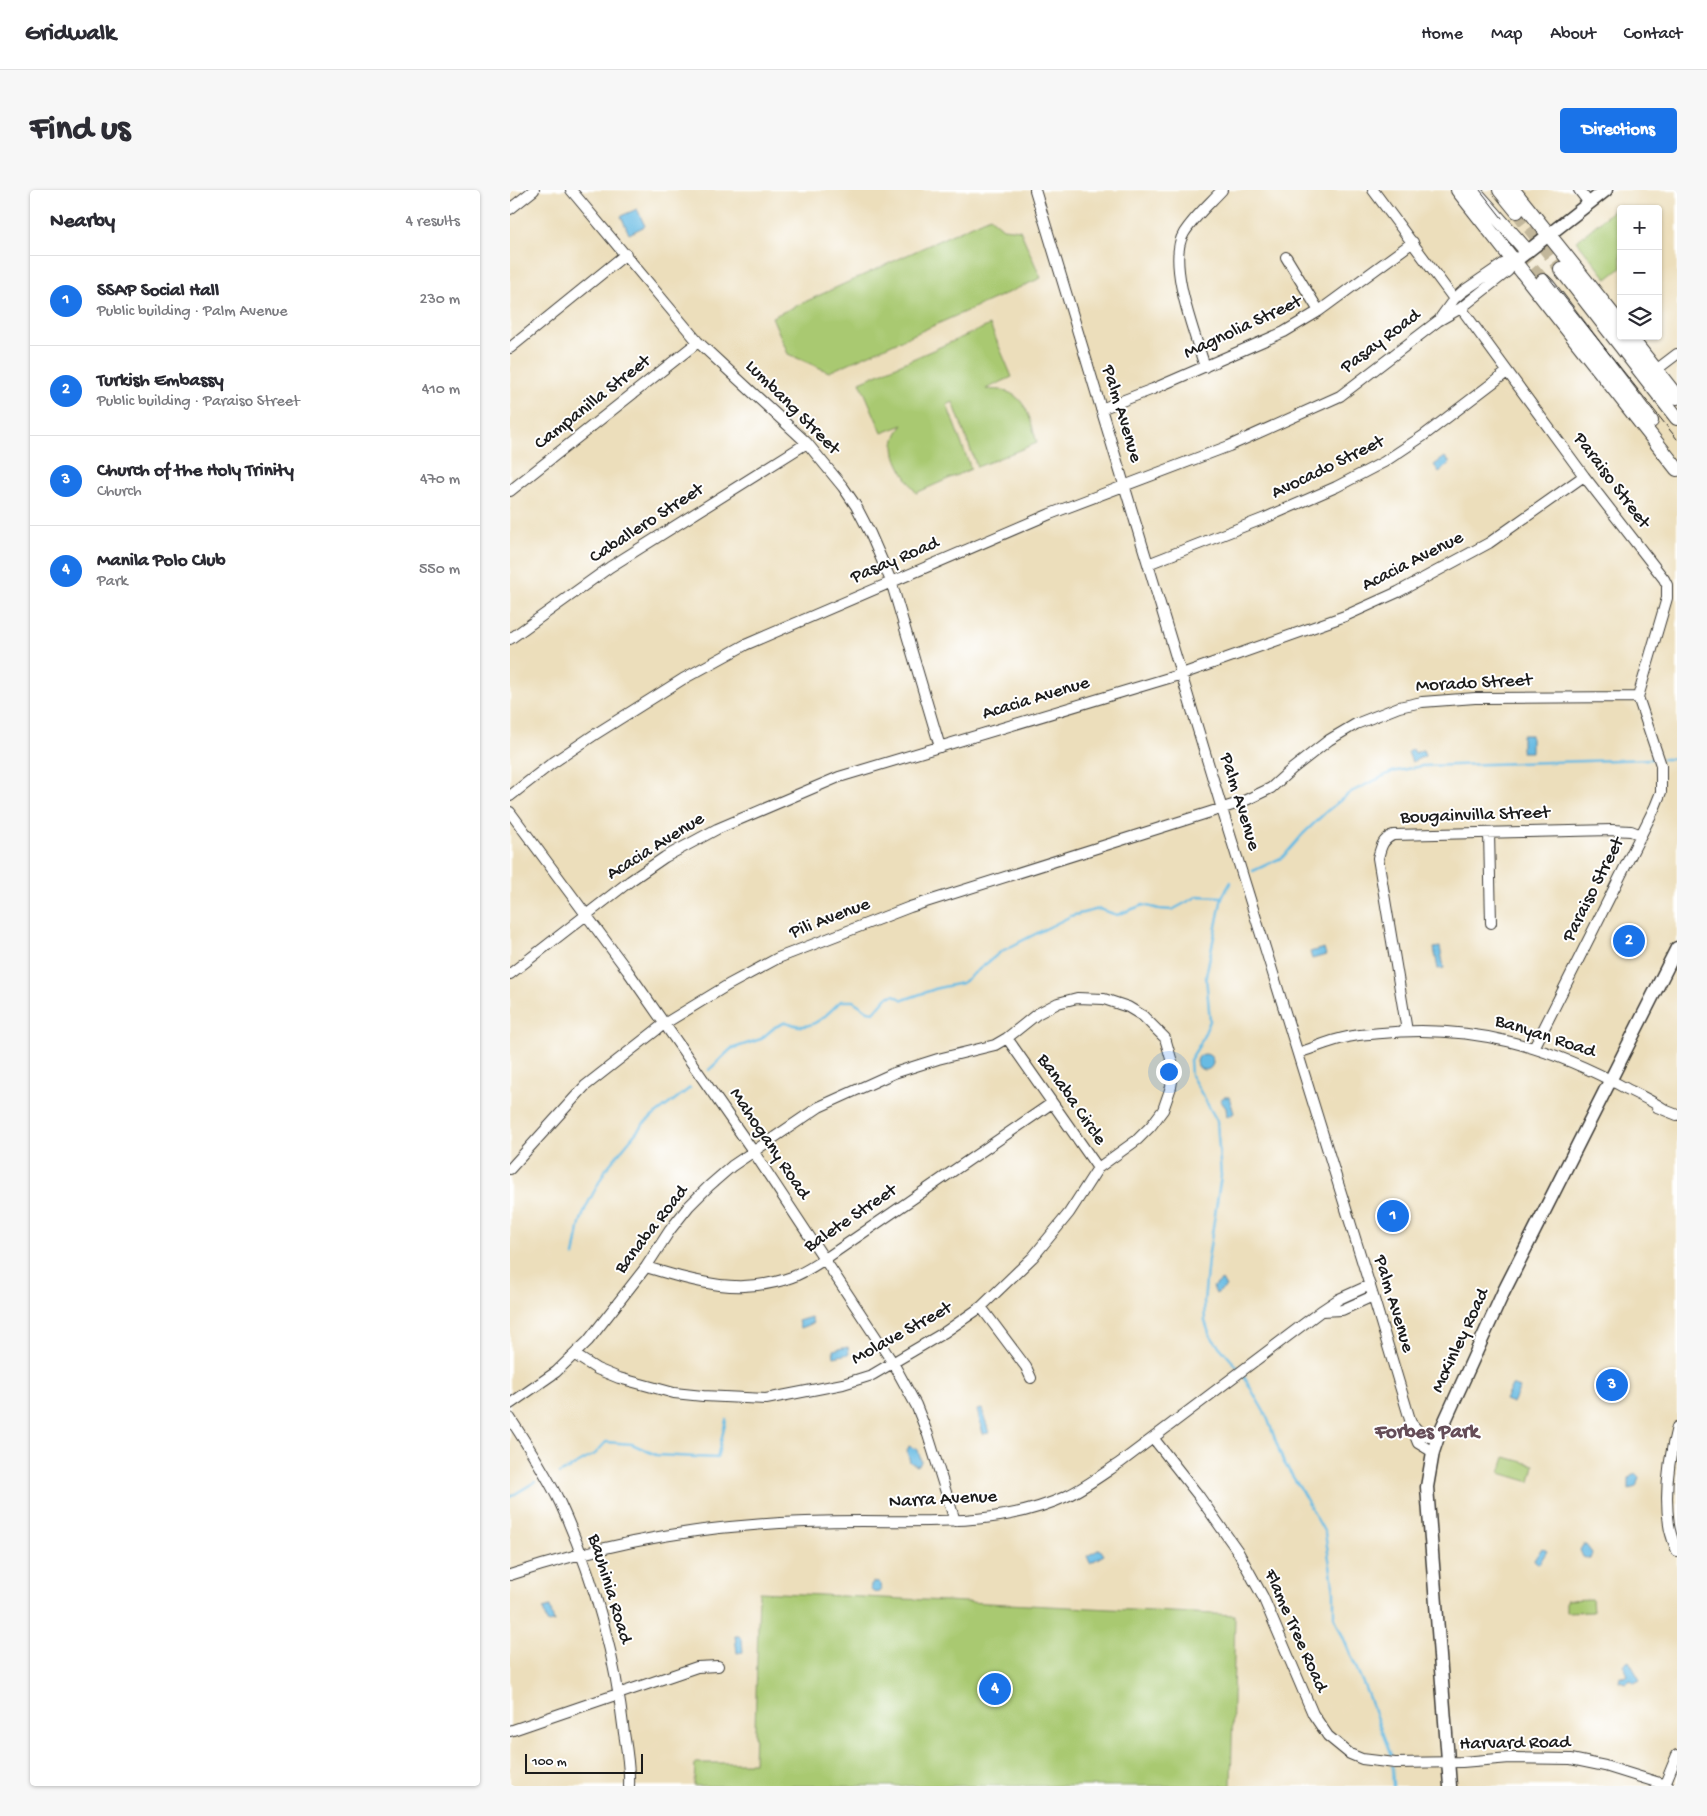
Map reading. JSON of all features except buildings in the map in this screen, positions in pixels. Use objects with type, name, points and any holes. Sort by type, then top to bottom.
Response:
[{"type":"highway","points":[[1458,190],[1677,469]]},
{"type":"highway","points":[[1473,190],[1527,251]]},
{"type":"highway","points":[[1500,190],[1517,210]]},
{"type":"highway","points":[[1513,190],[1617,321]]},
{"type":"highway","points":[[1561,269],[1677,418]]},
{"type":"highway","points":[[1543,281],[1668,444],[1677,461]]},
{"type":"highway","points":[[1632,340],[1677,397]]},
{"type":"main road","points":[[1514,262],[1606,190]]},
{"type":"main road","name":"McKinley Road","points":[[1450,1786],[1427,1487],[1433,1452],[1439,1434],[1503,1293],[1677,948]]},
{"type":"street","points":[[510,209],[534,190]]},
{"type":"street","name":"Lumbang Street","points":[[571,190],[698,342],[806,443],[843,487],[856,506],[891,581],[940,747]]},
{"type":"street","points":[[1205,367],[1178,275],[1178,251],[1184,234],[1222,190]]},
{"type":"street","points":[[1373,190],[1454,298]]},
{"type":"street","points":[[1579,190],[1589,202]]},
{"type":"street","name":"Palm Avenue","points":[[1037,191],[1222,809],[1418,1443],[1425,1449],[1433,1452]]},
{"type":"street","name":"Magnolia Street","points":[[1101,408],[1153,389],[1284,332],[1319,311],[1413,242]]},
{"type":"street","points":[[510,348],[626,254]]},
{"type":"street","points":[[1286,257],[1319,311]]},
{"type":"street","name":"Pasay Road","points":[[1438,320],[1454,298],[1503,264],[1514,262]]},
{"type":"street","name":"Pasay Road","points":[[510,796],[551,764],[594,735],[691,674],[745,645],[1050,514],[1229,446],[1318,406],[1338,393],[1345,391],[1438,320],[1461,308],[1508,271],[1514,262]]},
{"type":"street","name":"Paraiso Street","points":[[1461,308],[1584,476],[1664,579],[1667,586],[1667,598],[1638,697],[1657,751],[1662,774],[1661,792],[1534,1048]]},
{"type":"street","name":"Campanilla Street","points":[[510,491],[698,342]]},
{"type":"street","points":[[1656,370],[1677,354]]},
{"type":"street","name":"Avocado Street","points":[[1148,564],[1265,518],[1336,487],[1384,462],[1423,436],[1507,372]]},
{"type":"street","name":"Caballero Street","points":[[510,640],[610,567],[806,443]]},
{"type":"street","name":"Acacia Avenue","points":[[510,974],[585,914],[665,857],[717,829],[839,777],[1182,674],[1345,616],[1398,592],[1489,543],[1584,476]]},
{"type":"street","name":"Morado Street","points":[[1222,809],[1264,793],[1329,740],[1356,724],[1399,707],[1422,702],[1475,698],[1638,697]]},
{"type":"street","name":"Pili Avenue","points":[[510,1169],[585,1086],[664,1024],[728,985],[778,958],[893,914],[1222,809]]},
{"type":"street","name":"Mahogany Road","points":[[510,812],[627,970],[753,1151],[893,1363],[916,1405],[928,1435],[955,1521]]},
{"type":"street","name":"Bougainvilla Street","points":[[1407,1031],[1378,858],[1381,845],[1387,838],[1393,835],[1612,830],[1630,831],[1640,835]]},
{"type":"street","points":[[1489,833],[1491,922]]},
{"type":"street","name":"Banaba Circle","points":[[1077,998],[1104,999],[1128,1007],[1154,1025],[1165,1038],[1174,1070],[1171,1087],[1163,1110],[1137,1140],[1098,1168],[1007,1038],[1037,1014],[1058,1003],[1077,998]]},
{"type":"street","name":"Banyan Road","points":[[1298,1054],[1348,1037],[1407,1031],[1450,1031],[1498,1038],[1534,1048],[1593,1070],[1630,1090],[1653,1106],[1677,1115]]},
{"type":"street","name":"Banaba Road","points":[[510,1404],[556,1372],[575,1355],[646,1267],[670,1230],[689,1206],[732,1166],[820,1107],[861,1087],[894,1073],[938,1059],[995,1045],[1007,1038]]},
{"type":"street","name":"Balete Street","points":[[646,1267],[698,1282],[743,1287],[768,1284],[793,1277],[826,1259],[1052,1103]]},
{"type":"street","name":"Molave Street","points":[[575,1355],[597,1369],[619,1378],[674,1393],[766,1398],[843,1384],[872,1375],[945,1332],[980,1307],[1033,1257],[1069,1213],[1098,1168]]},
{"type":"street","name":"Narra Avenue","points":[[510,1576],[633,1541],[679,1533],[738,1526],[845,1520],[955,1521],[1019,1512],[1059,1499],[1087,1484],[1154,1439],[1321,1311],[1339,1299],[1370,1286]]},
{"type":"street","points":[[1321,1311],[1342,1310],[1373,1296]]},
{"type":"street","points":[[980,1307],[1026,1367],[1031,1378]]},
{"type":"street","name":"Bauhinia Road","points":[[510,1418],[556,1494],[582,1554],[603,1624],[620,1693],[630,1786]]},
{"type":"street","points":[[1412,1423],[1422,1435],[1429,1437],[1439,1434]]},
{"type":"street","points":[[1677,1427],[1671,1454],[1667,1490],[1669,1526],[1677,1551]]},
{"type":"street","name":"Flame Tree Road","points":[[1154,1439],[1198,1495],[1237,1550],[1263,1597],[1313,1714],[1328,1736],[1350,1754],[1362,1759],[1394,1763],[1448,1762]]},
{"type":"street","points":[[510,1731],[697,1667],[718,1666]]},
{"type":"street","points":[[1667,1785],[1677,1755]]},
{"type":"street","name":"Harvard Road","points":[[1448,1762],[1510,1758],[1571,1759],[1605,1766],[1667,1785]]},
{"type":"green space","points":[[1617,207],[1617,271],[1607,279],[1577,241]]},
{"type":"green space","points":[[990,217],[1003,228],[1020,230],[1041,278],[829,372],[788,354],[772,317]]},
{"type":"green space","points":[[990,325],[1012,377],[986,389],[1005,391],[1019,399],[1027,412],[1037,443],[977,467],[953,402],[947,405],[971,469],[916,493],[901,468],[894,451],[897,434],[903,425],[882,433],[860,382]]},
{"type":"green space","points":[[1505,1457],[1534,1465],[1530,1482],[1500,1473]]},
{"type":"green space","points":[[759,1592],[1235,1615],[1231,1786],[694,1786],[695,1763],[754,1763]]},
{"type":"green space","points":[[1592,1599],[1593,1611],[1566,1612],[1566,1600]]},
{"type":"water","points":[[637,209],[645,226],[629,234],[621,216]]},
{"type":"water","points":[[1445,457],[1450,463],[1439,472],[1434,465]]},
{"type":"water","points":[[1522,735],[1531,735],[1531,752],[1522,752]]},
{"type":"water","points":[[1413,749],[1415,753],[1423,750],[1425,756],[1412,762],[1408,752]]},
{"type":"water","points":[[1440,947],[1444,968],[1438,969],[1434,948]]},
{"type":"water","points":[[1324,948],[1326,955],[1312,959],[1310,952]]},
{"type":"water","points":[[1202,1054],[1208,1054],[1213,1059],[1211,1068],[1202,1070],[1197,1065],[1197,1059]]},
{"type":"water","points":[[1224,1097],[1229,1097],[1234,1113],[1227,1117],[1226,1108],[1220,1100]]},
{"type":"water","points":[[1222,1280],[1226,1287],[1216,1294],[1213,1287]]},
{"type":"water","points":[[811,1317],[813,1323],[800,1328],[798,1321]]},
{"type":"water","points":[[848,1347],[849,1354],[834,1357],[833,1350]]},
{"type":"water","points":[[1512,1385],[1520,1388],[1513,1403],[1505,1400]]},
{"type":"water","points":[[982,1409],[989,1433],[983,1434],[977,1410]]},
{"type":"water","points":[[909,1446],[918,1450],[921,1461],[917,1466],[910,1462],[907,1451]]},
{"type":"water","points":[[1635,1473],[1639,1477],[1636,1487],[1629,1489],[1629,1478]]},
{"type":"water","points":[[1583,1545],[1586,1545],[1592,1553],[1590,1559],[1583,1557],[1580,1550]]},
{"type":"water","points":[[1542,1548],[1547,1551],[1539,1564],[1534,1560]]},
{"type":"water","points":[[1100,1549],[1104,1555],[1090,1563],[1087,1556]]},
{"type":"water","points":[[876,1581],[882,1587],[876,1593],[870,1587]]},
{"type":"water","points":[[550,1607],[554,1622],[547,1623],[543,1609]]},
{"type":"water","points":[[735,1636],[739,1636],[742,1639],[743,1652],[737,1653]]},
{"type":"water","points":[[1629,1661],[1640,1680],[1634,1683],[1631,1680],[1626,1683],[1619,1681],[1620,1676],[1625,1677],[1628,1675],[1623,1665]]},
{"type":"waterway","points":[[1253,871],[1283,857],[1327,811],[1351,792],[1392,772],[1422,766],[1652,759]]},
{"type":"waterway","points":[[1662,759],[1677,759]]},
{"type":"waterway","points":[[1231,882],[1222,897],[1206,976],[1210,1021],[1200,1044],[1190,1060],[1191,1075],[1217,1121],[1221,1176],[1208,1259],[1204,1302],[1205,1321],[1210,1336],[1239,1369]]},
{"type":"waterway","points":[[709,1070],[731,1049],[761,1039],[775,1027],[786,1022],[799,1026],[812,1024],[823,1018],[841,1001],[853,1001],[868,1011],[874,1012],[887,997],[894,995],[903,1000],[938,988],[962,983],[1002,951],[1071,916],[1099,909],[1117,915],[1143,905],[1172,910],[1198,896],[1222,897]]},
{"type":"waterway","points":[[574,1256],[580,1223],[586,1207],[606,1169],[644,1123],[690,1088]]},
{"type":"waterway","points":[[1242,1373],[1267,1417],[1283,1461],[1325,1533],[1334,1591],[1334,1616],[1392,1758]]},
{"type":"waterway","points":[[559,1474],[595,1454],[606,1442],[632,1444],[656,1455],[717,1458],[726,1420]]},
{"type":"waterway","points":[[510,1497],[535,1482]]},
{"type":"waterway","points":[[1392,1766],[1393,1786]]},
{"type":"tunnel","points":[[1517,211],[1561,269]]},
{"type":"tunnel","points":[[1491,221],[1543,281]]},
{"type":"tram line","points":[[1480,190],[1502,218]]},
{"type":"tram line","points":[[1546,274],[1677,439]]},
{"type":"place","name":"Turkish Embassy","points":[[1629,941]]},
{"type":"place","name":"SSAP Social Hall","points":[[1393,1216]]},
{"type":"place","name":"Church of the Holy Trinity","points":[[1612,1385]]},
{"type":"place","name":"Manila Polo Club","points":[[995,1689]]},
{"type":"district","name":"Forbes Park","points":[[1427,1433]]}]
